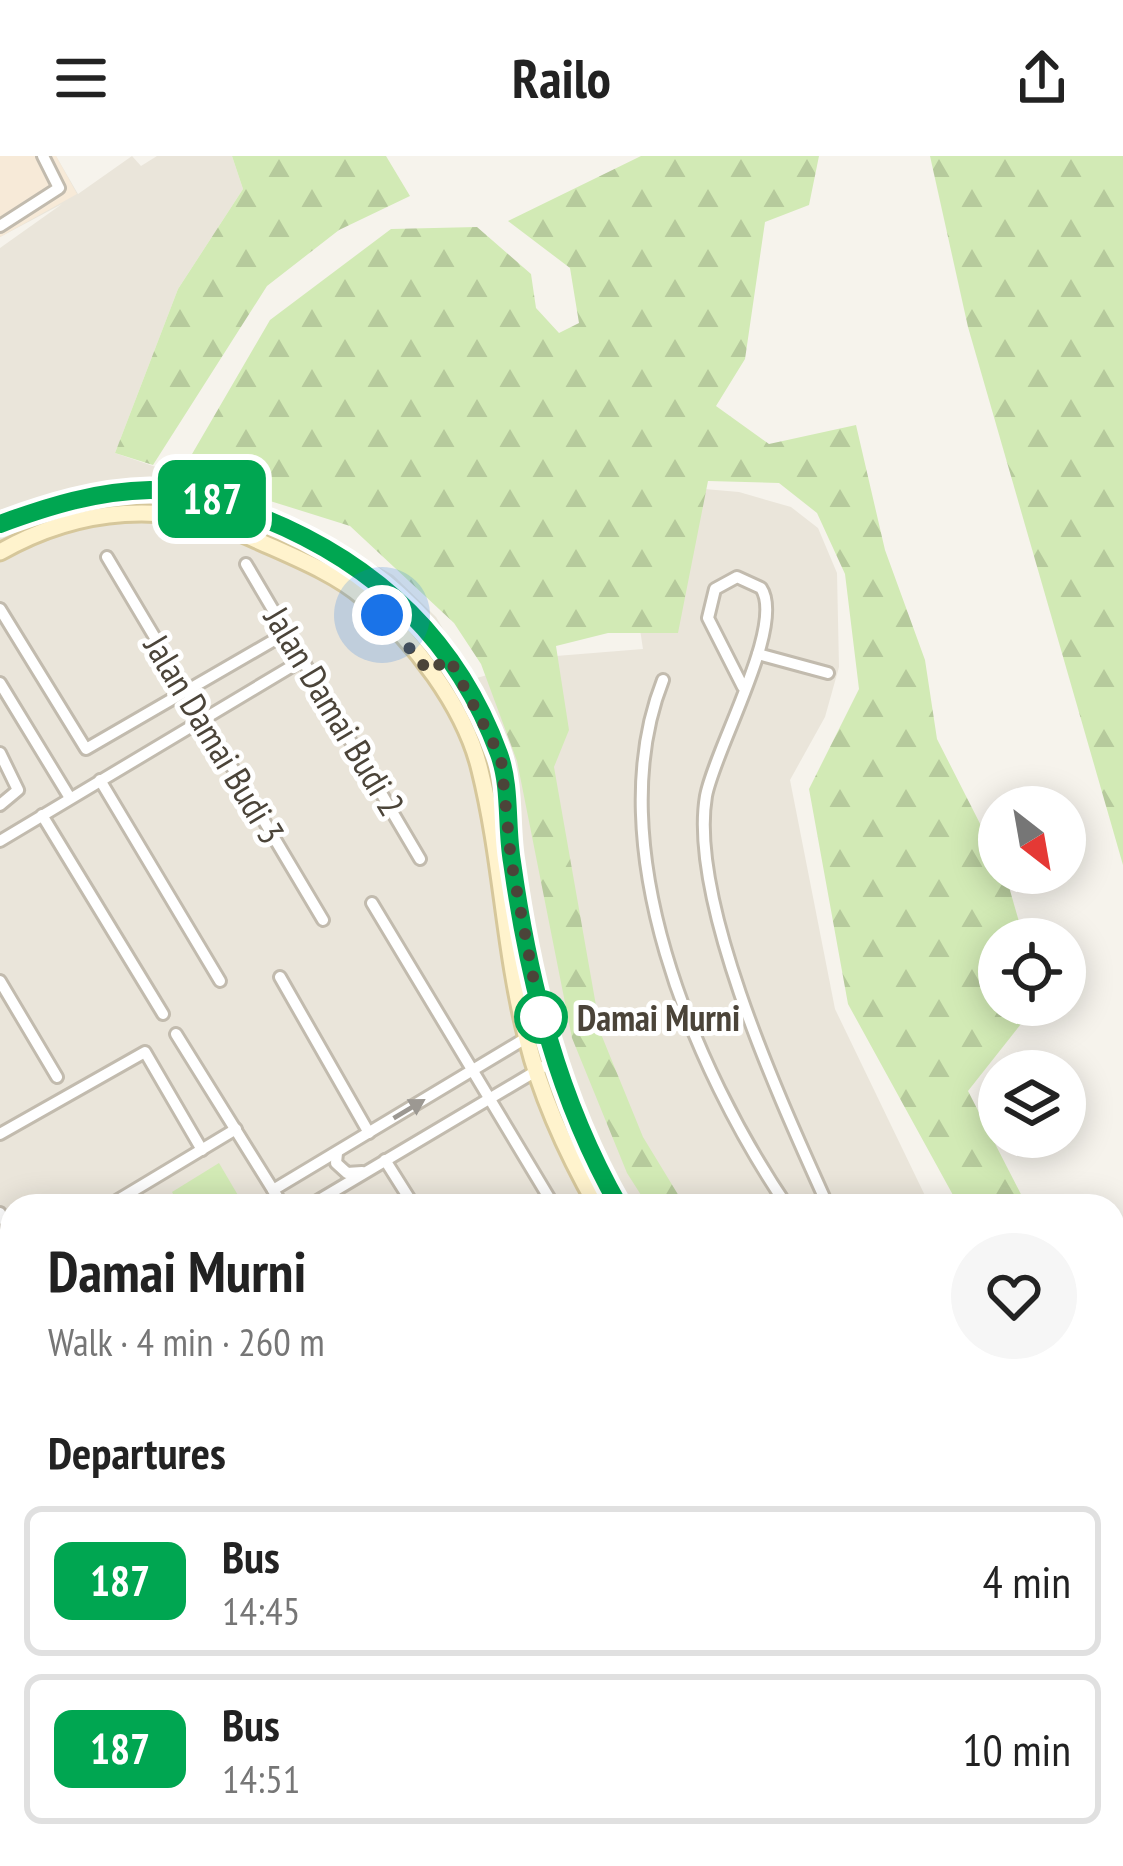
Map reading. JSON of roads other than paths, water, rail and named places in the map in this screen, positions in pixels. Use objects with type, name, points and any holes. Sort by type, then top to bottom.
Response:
[{"type":"street","points":[[0,226],[59,188],[44,156]]},
{"type":"street","points":[[0,524],[89,495],[153,490],[222,502],[300,533],[365,570],[397,596],[449,658],[501,758],[511,860],[545,1036],[614,1194]]},
{"type":"street","points":[[0,552],[50,526],[111,513],[172,513],[228,527],[360,594],[404,635],[480,768],[526,1038],[592,1194]]},
{"type":"street","name":"Jalan Damai Budi 3","points":[[107,557],[323,920]]},
{"type":"street","name":"Jalan Damai Budi 2","points":[[246,564],[420,859]]},
{"type":"street","points":[[742,687],[708,618],[715,589],[737,577],[750,579],[768,598],[758,654],[742,687],[705,800],[715,892],[750,1025],[824,1194]]},
{"type":"street","points":[[0,609],[86,749],[288,632]]},
{"type":"street","points":[[758,654],[828,673]]},
{"type":"street","points":[[429,672],[449,658]]},
{"type":"street","points":[[0,841],[304,659]]},
{"type":"street","points":[[663,680],[647,718],[642,772],[650,872],[669,961],[728,1116],[779,1194]]},
{"type":"street","points":[[0,683],[70,798]]},
{"type":"street","points":[[0,753],[18,790],[0,805]]},
{"type":"street","points":[[100,780],[220,981]]},
{"type":"street","points":[[42,815],[163,1014]]},
{"type":"street","points":[[372,903],[547,1194]]},
{"type":"street","points":[[280,977],[369,1133]]},
{"type":"street","points":[[0,981],[57,1077]]},
{"type":"street","points":[[176,1034],[276,1194]]},
{"type":"street","points":[[274,1190],[526,1038],[545,1036]]},
{"type":"street","points":[[0,1134],[146,1052],[202,1150]]},
{"type":"street","points":[[329,1194],[553,1061]]},
{"type":"street","points":[[140,1194],[236,1130]]},
{"type":"street","points":[[337,1152],[336,1163],[346,1174],[366,1172]]},
{"type":"street","points":[[385,1160],[406,1194]]},
{"type":"place","name":"Damai Murni","points":[[541,1017]]}]
